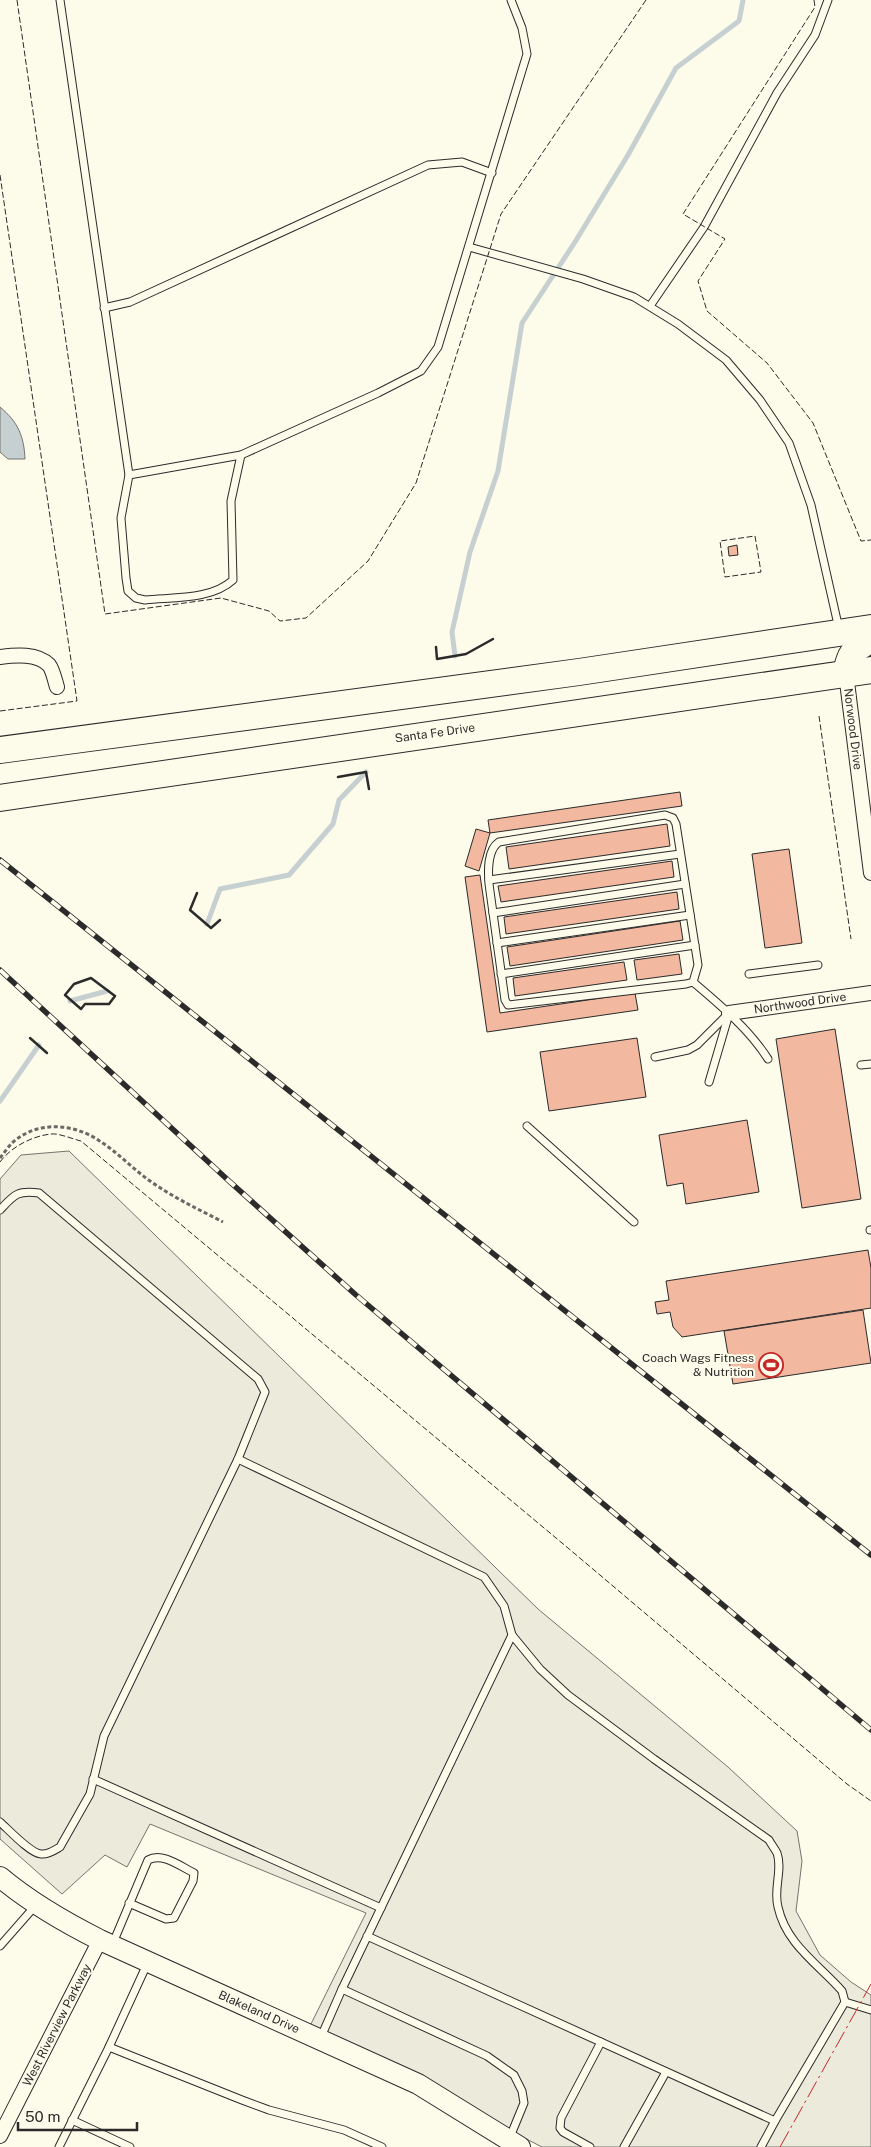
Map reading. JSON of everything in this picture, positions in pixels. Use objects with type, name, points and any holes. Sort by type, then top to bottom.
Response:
[{"type":"highway","points":[[0,750],[579,672],[871,628]]},
{"type":"highway","points":[[846,674],[848,659],[860,645],[871,640]]},
{"type":"highway","name":"Santa Fe Drive","points":[[0,798],[871,670]]},
{"type":"street","points":[[0,657],[17,655],[37,657],[50,666],[57,687]]},
{"type":"street","name":"Norwood Drive","points":[[846,674],[871,873]]},
{"type":"street","name":"Northwood Drive","points":[[729,1013],[871,993]]},
{"type":"street","name":"Blakeland Drive","points":[[0,1876],[55,1917],[106,1943],[418,2084],[515,2144]]},
{"type":"street","name":"West Riverview Parkway","points":[[0,2136],[106,1943]]},
{"type":"lane","points":[[60,0],[129,475],[121,518],[128,591],[136,598],[145,600],[213,593],[225,587],[233,580],[231,501],[241,455]]},
{"type":"lane","points":[[129,475],[241,455],[378,393],[421,371],[438,347],[527,54],[522,28],[511,0]]},
{"type":"lane","points":[[650,306],[704,227],[777,93],[815,35],[828,0]]},
{"type":"lane","points":[[104,308],[130,302],[428,165],[462,162],[492,173]]},
{"type":"lane","points":[[469,247],[584,279],[634,297],[678,324],[726,360],[760,400],[789,443],[811,505],[840,632]]},
{"type":"lane","points":[[665,815],[672,818],[676,824],[698,965],[693,982],[513,1006],[508,1005],[505,1000],[488,880],[492,849],[499,842],[665,815]]},
{"type":"lane","points":[[488,880],[680,854]]},
{"type":"lane","points":[[493,913],[685,884]]},
{"type":"lane","points":[[497,943],[690,915]]},
{"type":"lane","points":[[501,974],[695,945]]},
{"type":"lane","points":[[749,974],[818,964]]},
{"type":"lane","points":[[693,982],[729,1013],[768,1059]]},
{"type":"lane","points":[[655,1057],[688,1050],[697,1045],[729,1013]]},
{"type":"lane","points":[[709,1082],[729,1013]]},
{"type":"lane","points":[[861,1065],[871,1064]]},
{"type":"lane","points":[[527,1126],[634,1222]]},
{"type":"lane","points":[[0,1210],[13,1196],[23,1190],[39,1193],[258,1379],[265,1392],[238,1459],[104,1736],[90,1794],[60,1848],[41,1854],[31,1850],[0,1822]]},
{"type":"lane","points":[[238,1459],[484,1577],[504,1606],[512,1635],[540,1669],[568,1695],[654,1759],[769,1840],[777,1853],[779,1865],[776,1891],[777,1905],[783,1926],[794,1943],[842,1991],[845,2002],[761,2147]]},
{"type":"lane","points":[[320,2040],[367,1936],[512,1635]]},
{"type":"lane","points":[[93,1779],[381,1908]]},
{"type":"lane","points":[[106,1943],[130,1903],[148,1860],[154,1857],[161,1858],[194,1873],[193,1881],[174,1918],[166,1919],[130,1903]]},
{"type":"lane","points":[[0,1946],[36,1904]]},
{"type":"lane","points":[[367,1936],[775,2121]]},
{"type":"lane","points":[[59,2147],[109,2047],[148,1962]]},
{"type":"lane","points":[[342,1990],[487,2056],[514,2075],[522,2091],[524,2103],[515,2144]]},
{"type":"lane","points":[[845,2002],[871,2010]]},
{"type":"lane","points":[[590,2147],[563,2132],[560,2128],[560,2118],[601,2042]]},
{"type":"lane","points":[[109,2047],[268,2110],[344,2130],[382,2147]]},
{"type":"lane","points":[[624,2147],[666,2072]]},
{"type":"lane","points":[[72,2120],[130,2147]]},
{"type":"path","points":[[0,1158],[12,1143],[32,1130],[65,1126],[101,1141],[145,1177],[175,1198],[223,1222]]},
{"type":"shaded area","points":[[0,407],[16,424],[19,430],[25,459],[8,459],[0,452]]},
{"type":"shaded area","points":[[69,1151],[538,1609],[728,1767],[797,1831],[802,1861],[796,1911],[820,1955],[851,1982],[871,1995],[871,2147],[542,2147],[309,2028],[366,1913],[150,1824],[127,1867],[105,1855],[62,1894],[0,1839],[0,1179],[21,1155]]},
{"type":"building","points":[[737,545],[738,555],[729,556],[728,547]]},
{"type":"building","points":[[680,792],[682,806],[490,833],[488,820]]},
{"type":"building","points":[[667,824],[670,846],[509,869],[506,847]]},
{"type":"building","points":[[476,829],[490,833],[479,871],[465,866]]},
{"type":"building","points":[[789,849],[802,943],[765,948],[752,854]]},
{"type":"building","points":[[672,861],[674,877],[501,902],[498,886]]},
{"type":"building","points":[[480,875],[500,1013],[635,993],[638,1010],[487,1032],[465,877]]},
{"type":"building","points":[[677,892],[679,909],[506,934],[504,917]]},
{"type":"building","points":[[680,921],[683,940],[510,966],[507,947]]},
{"type":"building","points":[[679,954],[682,974],[637,980],[634,960]]},
{"type":"building","points":[[624,962],[627,980],[515,996],[513,978]]},
{"type":"building","points":[[835,1029],[861,1199],[802,1208],[776,1039]]},
{"type":"building","points":[[637,1038],[646,1097],[549,1111],[540,1052]]},
{"type":"building","points":[[747,1120],[759,1192],[686,1204],[683,1183],[667,1186],[659,1135]]},
{"type":"building","points":[[868,1250],[871,1268],[871,1308],[682,1337],[673,1327],[670,1312],[657,1314],[655,1302],[669,1300],[666,1281]]},
{"type":"building","points":[[863,1310],[871,1363],[733,1384],[724,1331]]},
{"type":"waterway","points":[[455,656],[452,632],[470,552],[498,471],[522,323],[575,242],[628,155],[676,68],[739,21],[743,0]]},
{"type":"waterway","points":[[207,924],[220,889],[289,875],[333,824],[339,800],[366,772]]},
{"type":"waterway","points":[[70,1001],[107,991]]},
{"type":"waterway","points":[[0,1101],[39,1045]]},
{"type":"railway","points":[[0,860],[871,1555]]},
{"type":"railway","points":[[0,970],[356,1295],[871,1730]]},
{"type":"fence","points":[[17,0],[105,614],[221,598],[269,611],[280,621],[306,618],[368,561],[416,483],[501,214],[646,0]]},
{"type":"fence","points":[[814,0],[815,7],[683,214],[725,239],[698,281],[707,311],[767,363],[813,423],[861,541],[871,540]]},
{"type":"fence","points":[[0,175],[77,701],[0,711]]},
{"type":"fence","points":[[755,536],[761,572],[725,577],[720,541],[755,536]]},
{"type":"fence","points":[[819,716],[851,939]]},
{"type":"fence","points":[[0,1162],[16,1147],[44,1135],[58,1134],[81,1141],[847,1784],[871,1801]]},
{"type":"wall","points":[[436,647],[437,659],[466,654],[493,639]]},
{"type":"wall","points":[[338,777],[366,772],[369,789]]},
{"type":"wall","points":[[197,893],[190,910],[211,928],[220,920]]},
{"type":"wall","points":[[91,978],[115,996],[109,1004],[85,1004],[81,1009],[65,995],[74,984],[91,978]]},
{"type":"wall","points":[[30,1038],[47,1053]]},
{"type":"power","points":[[780,2147],[871,1984]]},
{"type":"place","name":"Coach Wags Fitness & Nutrition","points":[[771,1365]]}]
